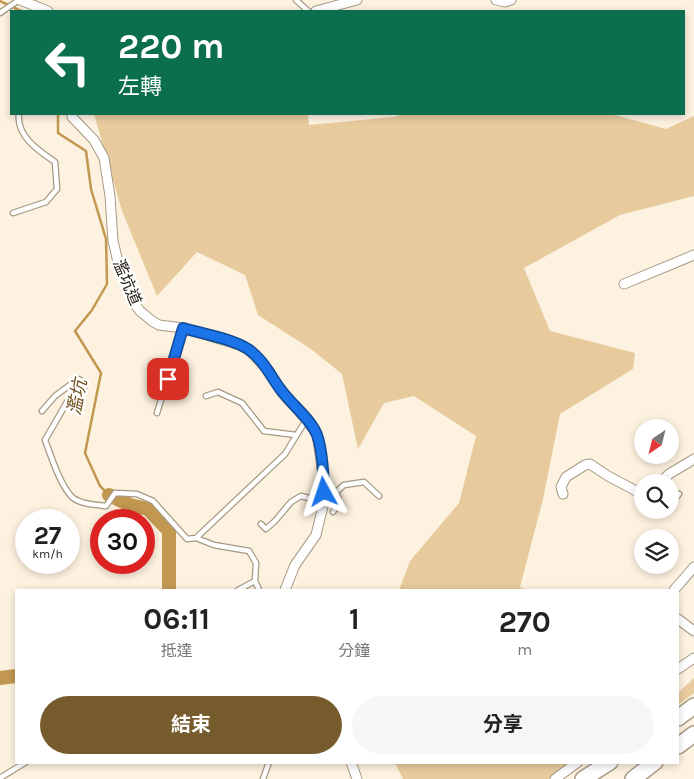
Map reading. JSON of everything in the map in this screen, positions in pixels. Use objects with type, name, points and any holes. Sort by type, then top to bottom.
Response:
[{"type":"highway","points":[[679,717],[694,706]]},
{"type":"highway","points":[[679,745],[694,734]]},
{"type":"highway","points":[[583,779],[607,764]]},
{"type":"highway","points":[[595,779],[614,764]]},
{"type":"highway","points":[[633,779],[652,764]]},
{"type":"street","points":[[20,0],[45,10]]},
{"type":"street","points":[[320,10],[355,0]]},
{"type":"street","points":[[496,0],[505,2],[511,0]]},
{"type":"street","name":"濫坑道","points":[[70,115],[94,140],[104,158],[110,196],[113,241],[118,262],[134,303],[140,312],[159,325],[183,328],[240,345],[250,351],[270,371],[282,391],[317,434],[324,481],[324,502],[316,535],[295,565],[285,589]]},
{"type":"street","points":[[624,284],[694,255]]},
{"type":"street","points":[[669,474],[694,459]]},
{"type":"street","points":[[563,494],[562,487],[566,477],[585,465],[590,464],[634,490]]},
{"type":"street","points":[[675,589],[694,568]]},
{"type":"street","points":[[679,619],[694,631]]},
{"type":"street","points":[[679,668],[694,658]]},
{"type":"street","points":[[352,764],[357,779]]},
{"type":"street","points":[[555,779],[575,764]]},
{"type":"lane","points":[[0,13],[20,0]]},
{"type":"lane","points":[[296,0],[307,10]]},
{"type":"lane","points":[[13,213],[46,202],[57,189],[55,162],[36,149],[20,125],[19,115]]},
{"type":"lane","points":[[157,413],[183,328]]},
{"type":"lane","points":[[42,411],[55,396],[78,379],[84,382],[84,388],[67,402],[45,440],[60,480],[73,498],[90,505],[106,506],[115,493],[137,494],[153,501],[187,539],[196,538],[214,545],[249,551],[256,563],[255,582],[258,589]]},
{"type":"lane","points":[[206,396],[218,392],[242,403],[264,431],[296,435]]},
{"type":"lane","points":[[196,538],[285,454],[306,419]]},
{"type":"lane","points":[[333,512],[339,503],[336,492],[344,486],[364,482],[379,496]]},
{"type":"lane","points":[[261,524],[266,529],[275,522],[291,502],[301,496],[324,502]]},
{"type":"lane","points":[[240,589],[255,582]]},
{"type":"lane","points":[[0,778],[23,764]]},
{"type":"lane","points":[[263,779],[268,764]]},
{"type":"shaded area","points":[[94,115],[308,115],[309,125],[399,115],[615,115],[666,129],[694,116],[694,196],[620,215],[524,268],[550,331],[635,353],[633,369],[560,414],[543,499],[520,587],[525,589],[399,589],[410,561],[459,503],[476,436],[414,396],[384,403],[358,449],[342,374],[311,349],[258,315],[245,275],[197,252],[157,296],[122,211]]},
{"type":"shaded area","points":[[694,678],[694,693],[679,704],[679,692]]},
{"type":"shaded area","points":[[396,764],[569,764],[550,779],[403,779]]},
{"type":"waterway","name":"濫坑","points":[[0,1],[19,10]]},
{"type":"waterway","name":"濫坑","points":[[58,115],[58,133],[86,151],[91,189],[106,239],[107,284],[92,310],[75,331],[101,373],[85,453],[100,486],[109,495]]},
{"type":"waterway","name":"濫坑","points":[[109,495],[130,505],[148,509],[169,531],[169,589]]},
{"type":"waterway","name":"濫坑","points":[[0,678],[15,676]]},
{"type":"route","points":[[168,379],[183,328],[240,345],[250,351],[270,371],[282,391],[317,434],[324,492]]}]
